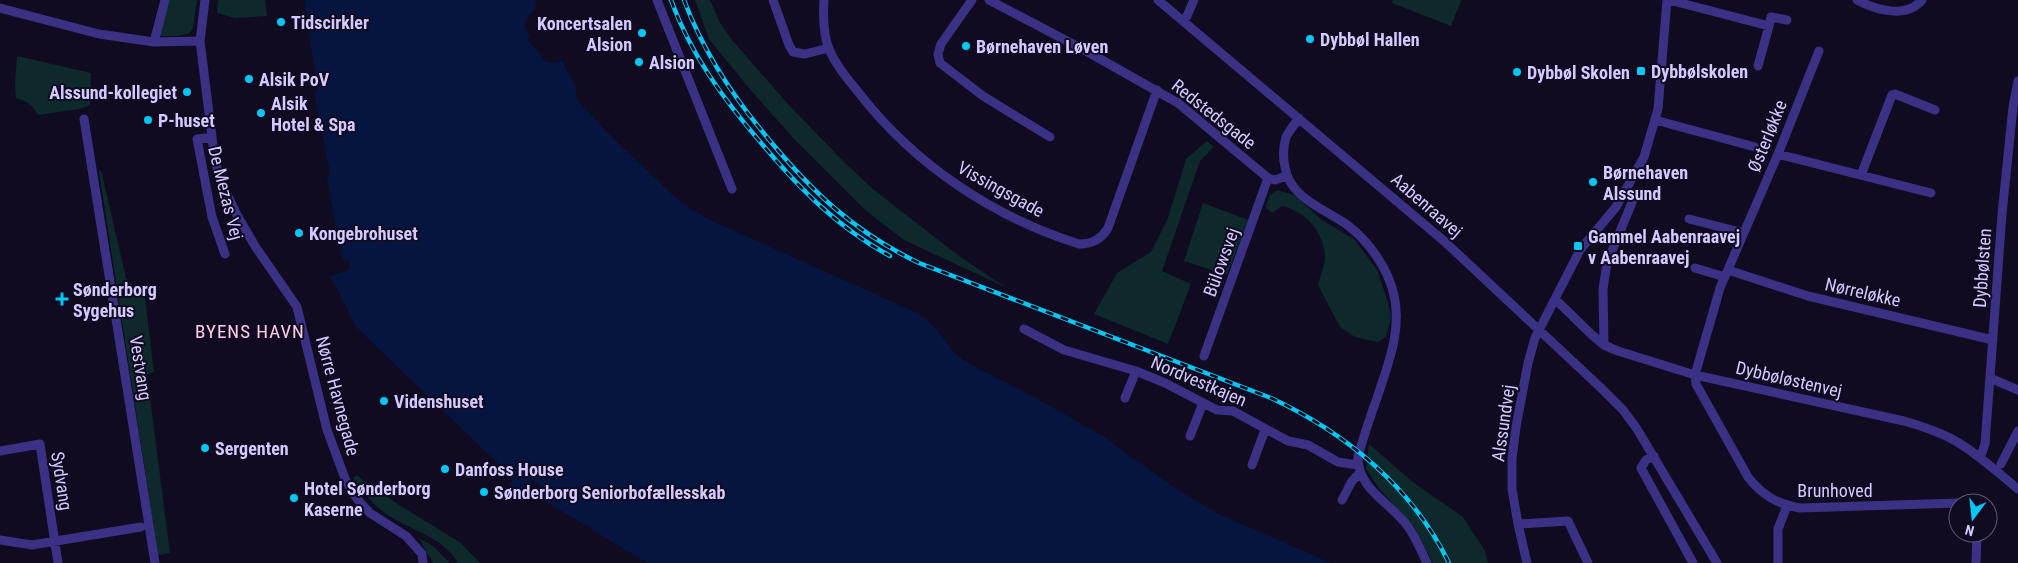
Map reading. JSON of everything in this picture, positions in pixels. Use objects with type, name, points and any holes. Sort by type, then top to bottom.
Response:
[{"type":"street","points":[[154,42],[165,0]]},
{"type":"street","name":"Nørre Havnegade","points":[[206,0],[200,42],[216,166],[227,196],[255,246],[297,307],[328,430],[346,481],[358,500],[370,513],[406,536],[422,554],[424,563]]},
{"type":"street","points":[[657,0],[732,189]]},
{"type":"street","points":[[773,0],[789,45],[794,52],[805,54],[829,48]]},
{"type":"street","name":"Vissingsgade","points":[[824,0],[824,30],[829,48],[840,69],[868,106],[905,143],[946,177],[974,197],[1022,222],[1078,244],[1096,241],[1103,236],[1108,228],[1157,90]]},
{"type":"street","points":[[972,0],[941,44],[938,54],[940,63],[984,96],[1050,137]]},
{"type":"street","name":"Redstedsgade","points":[[989,0],[1178,103],[1268,178]]},
{"type":"street","points":[[1183,21],[1194,0]]},
{"type":"street","points":[[1668,0],[1769,26]]},
{"type":"street","name":"Alssundvej","points":[[1528,563],[1518,524],[1512,489],[1512,459],[1528,363],[1535,338],[1580,250],[1616,207],[1644,156],[1655,120],[1660,88],[1668,0]]},
{"type":"street","points":[[1857,0],[1895,12],[1914,8],[1922,0]]},
{"type":"street","name":"Aabenraavej","points":[[1162,1],[1183,21],[1444,241],[1540,329],[1623,410],[1654,456],[1717,563]]},
{"type":"street","points":[[0,8],[92,32],[154,42],[200,42]]},
{"type":"street","points":[[1758,66],[1771,17],[1787,20]]},
{"type":"street","name":"Østerløkke","points":[[1695,375],[1720,288],[1778,154],[1819,51]]},
{"type":"street","name":"Dybbølsten","points":[[1980,458],[1985,444],[2012,107],[2018,81]]},
{"type":"street","points":[[1861,176],[1892,94],[1935,110]]},
{"type":"street","points":[[1299,118],[1286,137],[1283,158],[1286,176],[1294,188],[1308,201],[1347,225],[1368,244],[1384,269],[1394,294],[1397,323],[1393,350],[1358,456],[1359,469],[1374,494],[1400,516],[1410,528],[1427,563]]},
{"type":"street","name":"Vestvang","points":[[84,119],[155,563]]},
{"type":"street","points":[[1655,120],[1755,147]]},
{"type":"street","name":"De Mezas Vej","points":[[212,137],[197,139],[212,217],[225,254]]},
{"type":"street","points":[[1778,154],[1931,193]]},
{"type":"street","points":[[1268,178],[1275,180],[1286,176]]},
{"type":"street","name":"Bülowsvej","points":[[1204,356],[1268,178]]},
{"type":"street","points":[[1604,345],[1603,290],[1607,263],[1633,200],[1631,194],[1626,190]]},
{"type":"street","points":[[1689,219],[1744,233]]},
{"type":"street","points":[[1695,268],[1727,273]]},
{"type":"street","name":"Nørreløkke","points":[[1727,273],[1808,296],[1993,340]]},
{"type":"street","name":"Dybbøløstenvej","points":[[1555,299],[1604,345],[1618,352],[1695,375],[1904,421],[1930,429],[1953,439],[2018,489]]},
{"type":"street","name":"Nordvestkajen","points":[[1024,329],[1064,350],[1136,371],[1165,383],[1217,410],[1233,411],[1288,441],[1308,445],[1338,462],[1359,469]]},
{"type":"street","points":[[1125,398],[1136,371]]},
{"type":"street","name":"Brunhoved","points":[[1695,375],[1696,384],[1748,477],[1769,498],[1787,506],[1800,508],[1948,503]]},
{"type":"street","points":[[1990,378],[2018,390]]},
{"type":"street","points":[[1190,436],[1203,403]]},
{"type":"street","points":[[1252,465],[1265,430]]},
{"type":"street","points":[[2001,464],[2018,432]]},
{"type":"street","name":"Sydvang","points":[[0,451],[40,444],[58,563]]},
{"type":"street","points":[[1654,456],[1646,460],[1641,468],[1693,563]]},
{"type":"street","points":[[1342,500],[1359,469]]},
{"type":"street","points":[[1778,563],[1778,529],[1787,506]]},
{"type":"street","points":[[1518,524],[1568,521],[1588,563]]},
{"type":"street","points":[[0,540],[32,545],[141,527]]},
{"type":"street","points":[[1976,563],[1977,543]]},
{"type":"green space","points":[[169,0],[197,0],[193,28],[190,33],[178,36],[160,36]]},
{"type":"green space","points":[[218,0],[265,0],[267,16],[235,18],[217,13]]},
{"type":"green space","points":[[695,0],[710,0],[720,23],[732,40],[787,103],[874,190],[959,256],[1005,287],[904,240],[865,210],[796,141],[709,39]]},
{"type":"green space","points":[[1393,0],[1461,0],[1451,26],[1392,3]]},
{"type":"green space","points":[[17,56],[91,73],[90,105],[79,109],[38,115],[29,104],[16,98]]},
{"type":"green space","points":[[1207,141],[1214,147],[1200,161],[1162,271],[1191,284],[1168,344],[1094,314],[1117,273],[1151,252],[1168,218],[1186,159]]},
{"type":"green space","points":[[101,170],[126,278],[145,298],[154,372],[147,375],[170,553],[158,555],[99,171]]},
{"type":"green space","points":[[1277,190],[1294,195],[1322,220],[1355,240],[1377,270],[1388,302],[1391,317],[1386,337],[1378,342],[1355,337],[1340,327],[1318,285],[1325,258],[1320,237],[1311,223],[1298,212],[1282,206],[1272,213],[1266,208],[1269,196]]},
{"type":"green space","points":[[1203,203],[1248,220],[1227,275],[1184,261]]},
{"type":"green space","points":[[1369,444],[1414,483],[1463,517],[1485,551],[1488,563],[1433,563],[1414,526],[1381,491],[1366,469]]},
{"type":"green space","points":[[357,475],[396,503],[461,543],[480,563],[458,563],[443,546],[385,513],[360,488],[353,478]]},
{"type":"green space","points":[[419,538],[433,546],[450,563],[433,563]]},
{"type":"water","points":[[296,0],[535,0],[537,5],[525,22],[525,28],[530,36],[527,39],[545,61],[549,63],[562,61],[576,87],[577,100],[610,135],[679,201],[710,220],[915,312],[934,326],[952,350],[966,362],[1036,398],[1103,436],[1172,486],[1216,513],[1331,563],[647,563],[537,496],[543,488],[532,480],[513,501],[505,497],[513,478],[356,327],[333,281],[327,275],[342,268],[303,71],[309,69]]},
{"type":"pier","points":[[296,0],[304,0],[318,90],[314,94],[330,173],[327,179],[343,260],[349,261],[350,269],[329,277],[327,275],[342,268],[303,71],[309,69]]},
{"type":"railway","points":[[671,0],[688,40],[710,76],[762,144],[820,206],[853,233],[890,256]]},
{"type":"railway","points":[[684,0],[709,54],[753,120],[800,175],[854,224],[895,251],[919,263],[1271,398],[1299,412],[1351,446],[1396,487],[1416,510],[1434,536],[1449,563]]},
{"type":"place","name":"Tidscirkler","points":[[281,22]]},
{"type":"place","name":"Koncertsalen Alsion","points":[[642,33]]},
{"type":"place","name":"Dybbøl Hallen","points":[[1310,39]]},
{"type":"place","name":"Børnehaven Løven","points":[[966,46]]},
{"type":"place","name":"Alsion","points":[[639,62]]},
{"type":"place","name":"Dybbølskolen","points":[[1641,71]]},
{"type":"place","name":"Dybbøl Skolen","points":[[1517,72]]},
{"type":"place","name":"Alsik PoV","points":[[249,79]]},
{"type":"place","name":"Alssund-kollegiet","points":[[187,92]]},
{"type":"place","name":"Alsik Hotel & Spa","points":[[261,113]]},
{"type":"place","name":"P-huset","points":[[148,120]]},
{"type":"place","name":"Børnehaven Alssund","points":[[1593,182]]},
{"type":"place","name":"Kongebrohuset","points":[[299,233]]},
{"type":"place","name":"Gammel Aabenraavej v Aabenraavej","points":[[1578,246]]},
{"type":"place","name":"Sønderborg Sygehus","points":[[62,299]]},
{"type":"place","name":"Videnshuset","points":[[384,401]]},
{"type":"place","name":"Sergenten","points":[[205,448]]},
{"type":"place","name":"Danfoss House","points":[[445,469]]},
{"type":"place","name":"Sønderborg Seniorbofællesskab","points":[[484,492]]},
{"type":"place","name":"Hotel Sønderborg Kaserne","points":[[294,498]]},
{"type":"district","name":"BYENS HAVN","points":[[250,331]]}]
